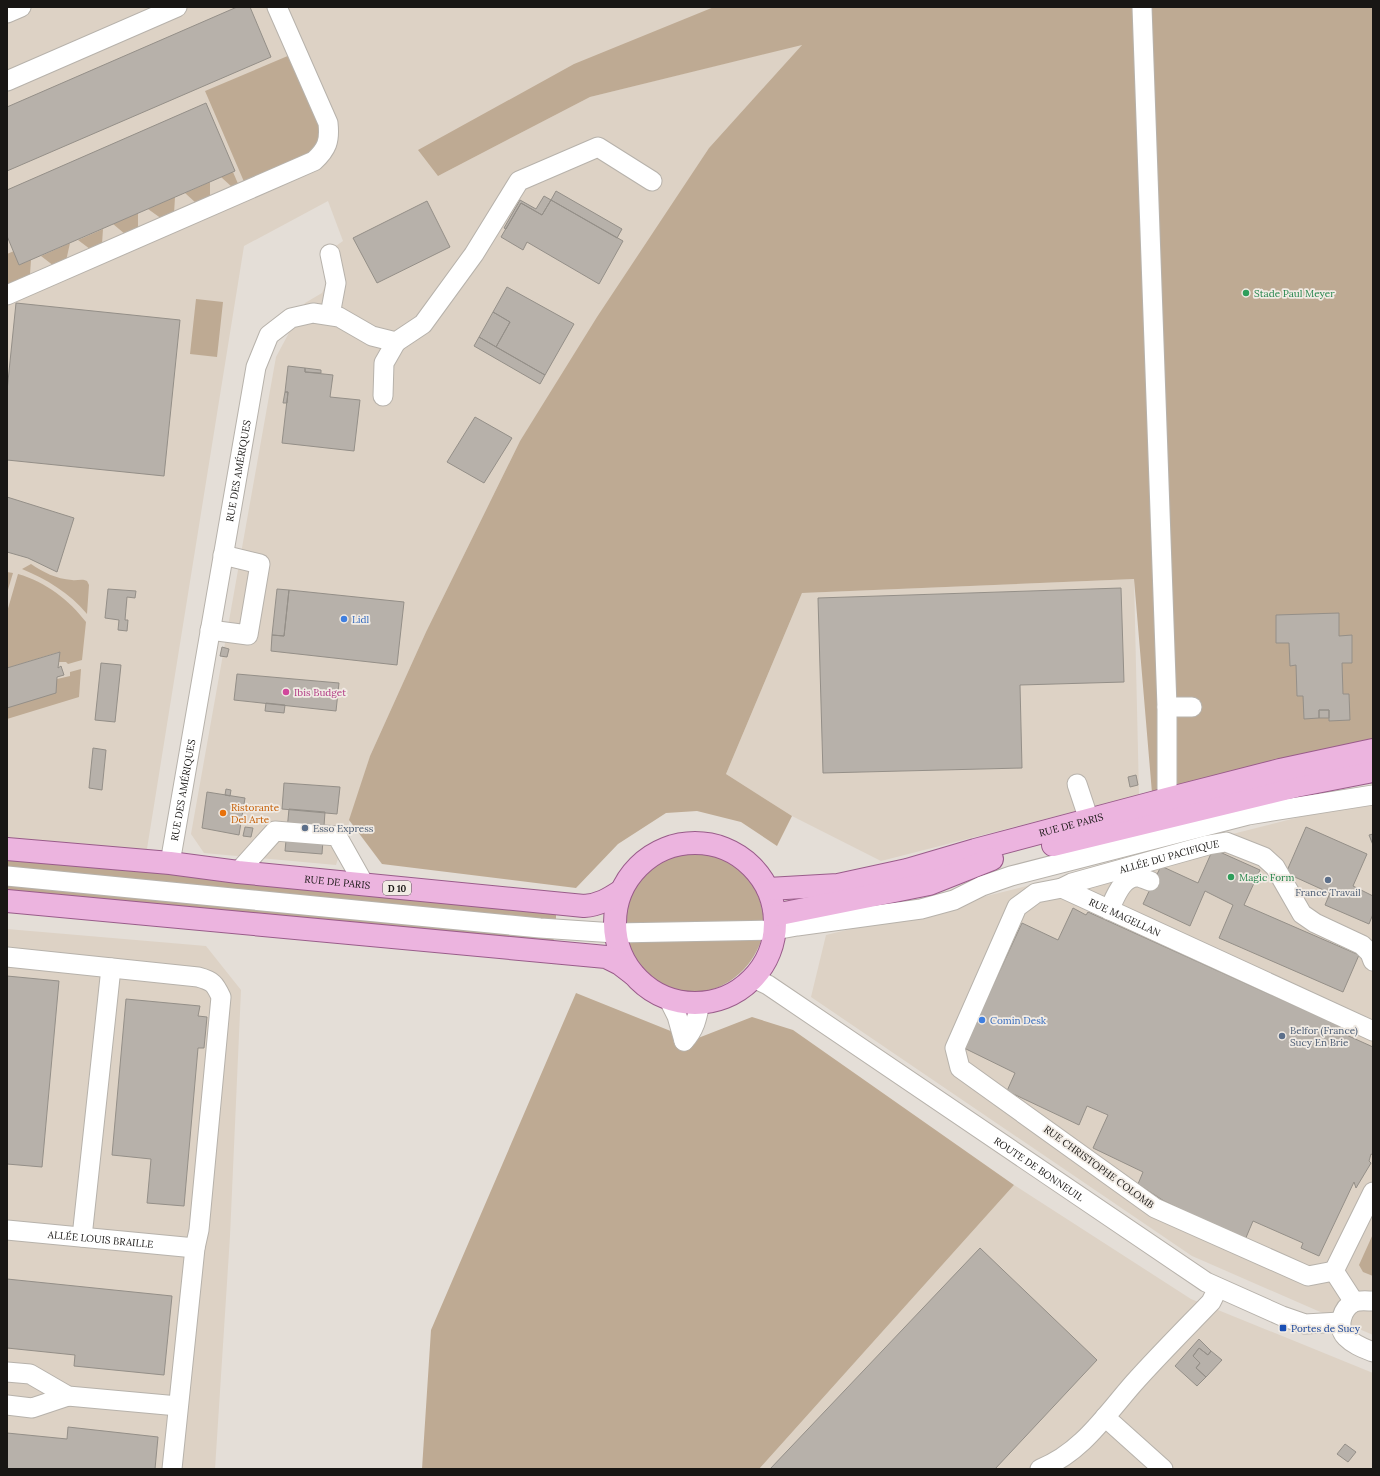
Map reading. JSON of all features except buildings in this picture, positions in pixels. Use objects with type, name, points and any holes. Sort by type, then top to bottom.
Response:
[{"type":"main road","name":"RUE DE PARIS","points":[[1165,809],[1280,770],[1373,750]]},
{"type":"main road","name":"RUE DE PARIS","points":[[768,889],[838,885],[1165,809],[1373,771]]},
{"type":"main road","name":"RUE DE PARIS","points":[[775,922],[929,884],[988,860],[1088,828]]},
{"type":"main road","points":[[7,901],[606,957],[620,964],[649,988],[668,998],[684,1002],[700,1003],[729,995],[742,988],[753,978],[764,964],[772,947],[775,922],[773,902],[768,889],[755,869],[738,855],[717,845],[694,842],[671,846],[650,856],[633,871],[621,891],[614,918],[615,933],[621,955],[633,974]]},
{"type":"main road","name":"D 10","points":[[7,849],[170,863]]},
{"type":"main road","name":"RUE DE PARIS","points":[[170,863],[238,872],[584,906],[595,905],[621,891]]},
{"type":"street","points":[[7,13],[21,7]]},
{"type":"street","points":[[7,81],[177,7]]},
{"type":"street","points":[[7,295],[314,161],[322,153],[328,144],[328,123],[277,7]]},
{"type":"street","points":[[1142,7],[1167,707],[1165,809]]},
{"type":"street","points":[[383,396],[384,363],[396,342],[423,324],[474,254],[519,181],[598,147],[652,181]]},
{"type":"street","points":[[330,254],[336,283],[330,315]]},
{"type":"street","name":"RUE DES AMÉRIQUES","points":[[170,863],[256,367],[270,335],[291,318],[314,312],[339,317],[372,336],[396,342]]},
{"type":"street","points":[[210,630],[248,635],[260,564],[223,555]]},
{"type":"street","points":[[1167,707],[1192,707]]},
{"type":"street","points":[[1077,784],[1088,828]]},
{"type":"street","points":[[7,876],[540,928],[615,933],[775,922],[797,926],[921,909],[939,905],[1011,876],[1248,815],[1373,795]]},
{"type":"street","points":[[238,872],[276,831],[337,836],[364,884]]},
{"type":"street","name":"ALLÉE DU PACIFIQUE","points":[[1062,888],[1072,883],[1200,847],[1226,842],[1264,857],[1275,867],[1302,914],[1315,924],[1362,945],[1370,953],[1373,961]]},
{"type":"street","points":[[1109,910],[1120,887],[1129,879],[1137,877],[1150,881]]},
{"type":"street","name":"RUE MAGELLAN","points":[[1062,888],[1373,1031]]},
{"type":"street","name":"RUE CHRISTOPHE COLOMB","points":[[1062,888],[1036,893],[1017,907],[955,1048],[960,1068],[1155,1208],[1308,1276],[1334,1271]]},
{"type":"street","points":[[7,957],[198,977],[209,980],[217,988],[221,998],[199,1230],[195,1248],[172,1469]]},
{"type":"street","points":[[82,1237],[110,968]]},
{"type":"street","name":"ROUTE DE BONNEUIL","points":[[753,978],[768,985],[1206,1282],[1282,1316],[1306,1324],[1340,1322]]},
{"type":"street","points":[[668,998],[677,1016],[684,1041],[691,1033],[697,1021],[700,1003]]},
{"type":"street","points":[[1354,1302],[1334,1271],[1373,1192]]},
{"type":"street","name":"ALLÉE LOUIS BRAILLE","points":[[7,1230],[195,1248]]},
{"type":"street","points":[[1040,1469],[1053,1464],[1085,1441],[1134,1383],[1211,1302],[1218,1288]]},
{"type":"street","points":[[1373,1301],[1354,1302],[1345,1311],[1340,1322],[1344,1336],[1358,1346],[1373,1352]]},
{"type":"street","points":[[7,1372],[30,1374],[68,1396]]},
{"type":"street","points":[[7,1405],[32,1408],[68,1396],[178,1406]]},
{"type":"street","points":[[1105,1417],[1163,1469]]},
{"type":"shaded area","points":[[7,7],[714,7],[438,176],[590,97],[803,44],[709,148],[520,441],[426,632],[370,756],[336,865],[204,853],[191,834],[276,357],[305,303],[322,293],[329,277],[326,253],[343,241],[328,201],[244,246],[146,855],[7,842]]},
{"type":"shaded area","points":[[714,7],[1373,7],[1373,745],[1152,793],[1134,579],[802,593],[726,774],[792,816],[777,846],[741,822],[697,811],[666,813],[618,844],[576,888],[382,864],[349,820],[370,756],[426,632],[520,441],[597,317],[709,148],[802,45],[590,97],[438,176],[418,150],[574,64]]},
{"type":"shaded area","points":[[290,55],[320,124],[322,134],[311,154],[245,184],[205,91]]},
{"type":"shaded area","points":[[233,172],[239,186],[232,187],[221,177]]},
{"type":"shaded area","points":[[210,182],[210,197],[196,203],[185,193]]},
{"type":"shaded area","points":[[175,197],[174,214],[162,219],[148,209]]},
{"type":"shaded area","points":[[138,213],[138,229],[125,234],[113,224]]},
{"type":"shaded area","points":[[103,229],[102,244],[90,249],[78,240]]},
{"type":"shaded area","points":[[70,243],[66,261],[54,266],[41,256]]},
{"type":"shaded area","points":[[14,251],[19,265],[31,260],[30,276],[7,287],[7,254]]},
{"type":"shaded area","points":[[196,299],[223,302],[217,357],[190,354]]},
{"type":"shaded area","points":[[31,564],[55,577],[87,581],[89,585],[87,614],[80,606],[57,587],[22,569]]},
{"type":"shaded area","points":[[7,572],[13,573],[7,593]]},
{"type":"shaded area","points":[[18,574],[38,582],[56,593],[72,606],[86,622],[82,660],[68,664],[66,662],[59,662],[59,652],[7,668],[7,612]]},
{"type":"shaded area","points":[[1134,579],[1139,795],[881,861],[792,816],[726,774],[802,593]]},
{"type":"shaded area","points":[[81,669],[79,697],[7,719],[7,708],[57,679],[70,676],[70,672]]},
{"type":"shaded area","points":[[1373,800],[1373,1335],[1192,1256],[811,997],[826,935],[1331,809]]},
{"type":"shaded area","points":[[688,853],[704,854],[718,858],[730,863],[741,871],[757,892],[764,921],[625,924],[625,914],[630,895],[635,886],[648,870],[665,859]]},
{"type":"shaded area","points":[[7,858],[556,911],[556,920],[7,868]]},
{"type":"shaded area","points":[[7,884],[554,936],[553,946],[7,894]]},
{"type":"shaded area","points":[[7,929],[206,946],[241,990],[230,1236],[215,1469],[7,1469]]},
{"type":"shaded area","points":[[762,938],[754,956],[743,970],[729,982],[713,989],[696,992],[679,991],[662,984],[646,972],[632,954],[628,941]]},
{"type":"shaded area","points":[[576,993],[693,1040],[752,1017],[793,1030],[1014,1185],[759,1469],[422,1469],[431,1330]]},
{"type":"shaded area","points":[[1014,1185],[1191,1299],[1373,1373],[1373,1469],[759,1469]]},
{"type":"shaded area","points":[[1373,1234],[1373,1276],[1363,1272],[1359,1265]]},
{"type":"place","name":"Stade Paul Meyer","points":[[1246,293]]},
{"type":"place","name":"Lidl","points":[[344,619]]},
{"type":"place","name":"Ibis Budget","points":[[286,692]]},
{"type":"place","name":"Ristorante Del Arte","points":[[223,813]]},
{"type":"place","name":"Esso Express","points":[[305,828]]},
{"type":"place","name":"Magic Form","points":[[1231,877]]},
{"type":"place","name":"France Travail","points":[[1328,880]]},
{"type":"place","name":"Comin Desk","points":[[982,1020]]},
{"type":"place","name":"Belfor (France) Sucy En Brie","points":[[1282,1036]]},
{"type":"place","name":"Portes de Sucy","points":[[1283,1328]]}]
